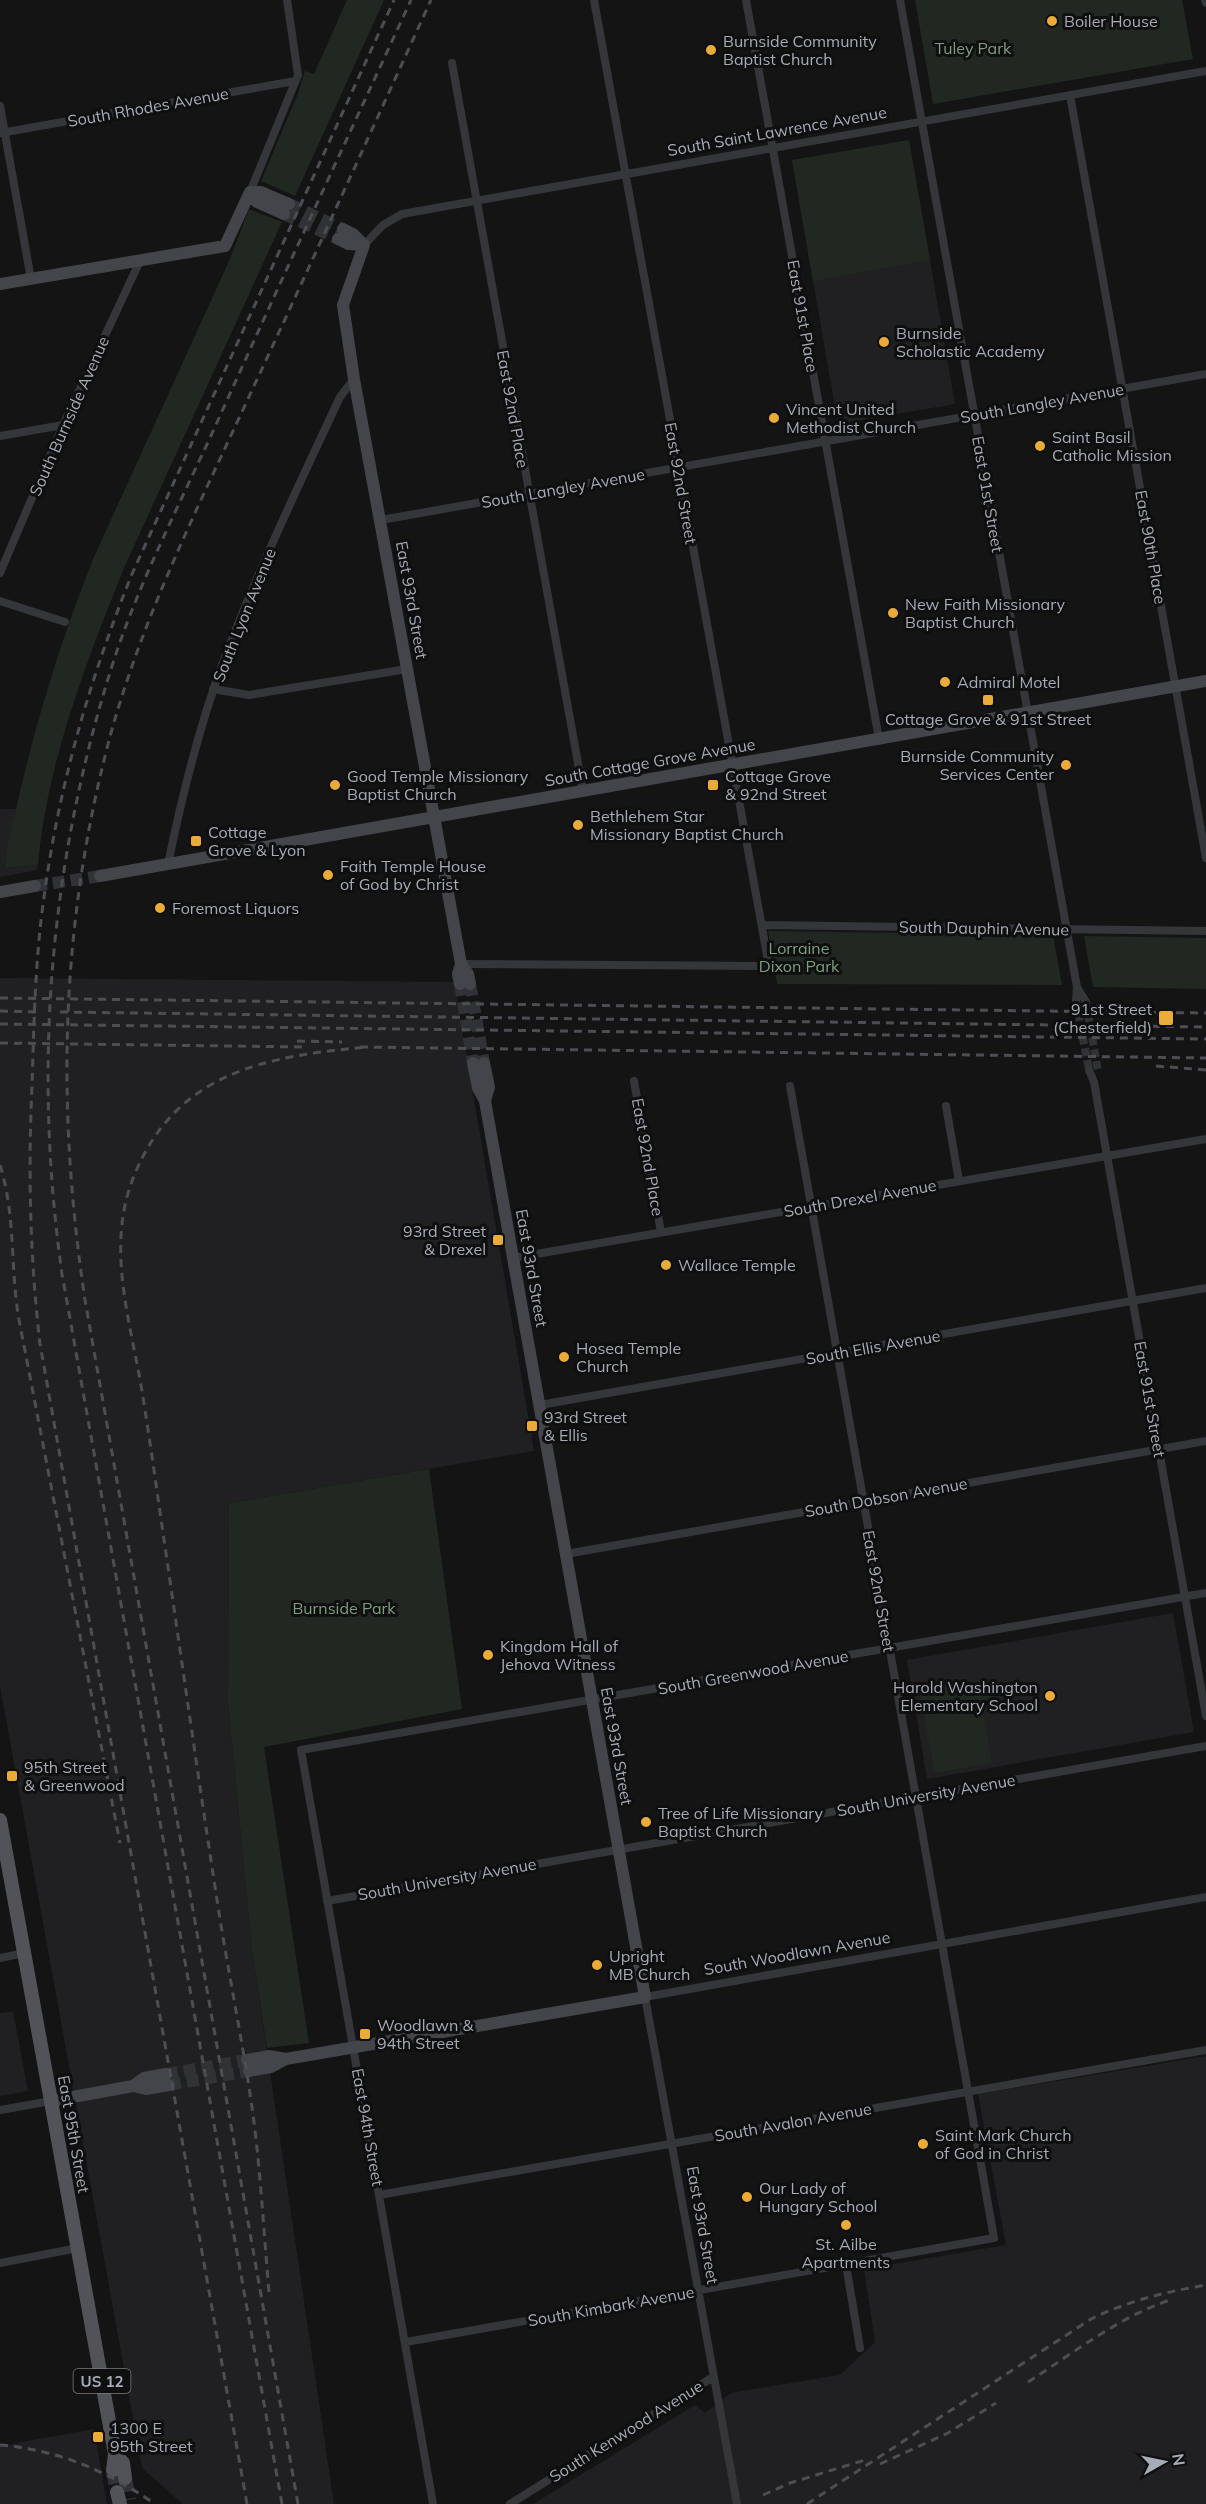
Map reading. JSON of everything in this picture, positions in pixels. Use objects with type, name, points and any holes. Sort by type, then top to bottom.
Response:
[{"type":"main road","name":"East 95th Street","points":[[0,1820],[115,2454],[113,2470]]},
{"type":"main road","name":"East 95th Street","points":[[115,2454],[123,2463],[125,2478]]},
{"type":"street","points":[[0,284],[225,246],[250,192],[295,81],[298,66],[287,0]]},
{"type":"street","name":"East 92nd Street","points":[[461,963],[769,966],[594,0]]},
{"type":"street","name":"East 91st Place","points":[[746,0],[879,739]]},
{"type":"street","name":"East 91st Street","points":[[900,0],[1081,1002]]},
{"type":"street","name":"East 92nd Place","points":[[452,63],[582,790]]},
{"type":"street","name":"South Saint Lawrence Avenue","points":[[364,245],[383,225],[402,214],[1206,71]]},
{"type":"street","name":"South Rhodes Avenue","points":[[2,133],[295,81]]},
{"type":"street","name":"East 90th Place","points":[[1070,95],[1206,858]]},
{"type":"street","points":[[0,106],[2,133],[31,279]]},
{"type":"street","points":[[250,192],[257,202],[287,209]]},
{"type":"street","points":[[340,234],[348,244],[364,245]]},
{"type":"street","name":"East 93rd Street","points":[[364,245],[343,305],[354,379],[461,963],[468,974],[465,984]]},
{"type":"street","name":"South Burnside Avenue","points":[[0,573],[63,425],[140,261]]},
{"type":"street","name":"South Langley Avenue","points":[[381,520],[1206,375]]},
{"type":"street","name":"South Lyon Avenue","points":[[168,864],[186,777],[213,689],[261,570],[340,397],[354,379]]},
{"type":"street","points":[[0,436],[63,425]]},
{"type":"street","points":[[0,601],[65,622]]},
{"type":"street","points":[[213,689],[249,694],[294,689],[407,669]]},
{"type":"street","name":"South Cottage Grove Avenue","points":[[100,876],[1206,681]]},
{"type":"street","points":[[0,892],[35,886]]},
{"type":"street","name":"South Dauphin Avenue","points":[[762,925],[1206,931]]},
{"type":"street","name":"East 93rd Street","points":[[479,1063],[489,1087],[485,1101],[736,2504]]},
{"type":"street","name":"East 91st Street","points":[[1093,1070],[1206,1716]]},
{"type":"street","name":"East 92nd Place","points":[[634,1081],[661,1232]]},
{"type":"street","name":"East 92nd Street","points":[[790,1086],[994,2238]]},
{"type":"street","points":[[946,1106],[959,1181]]},
{"type":"street","name":"South Drexel Avenue","points":[[513,1258],[1206,1139]]},
{"type":"street","name":"South Ellis Avenue","points":[[540,1405],[1206,1288]]},
{"type":"street","name":"South Dobson Avenue","points":[[566,1554],[1206,1441]]},
{"type":"street","name":"South Greenwood Avenue","points":[[301,1750],[1206,1593]]},
{"type":"street","name":"South University Avenue","points":[[327,1901],[1206,1746]]},
{"type":"street","name":"East 94th Street","points":[[301,1750],[433,2504]]},
{"type":"street","name":"South Woodlawn Avenue","points":[[248,2065],[271,2067],[286,2059],[1206,1897]]},
{"type":"street","points":[[0,1958],[24,1953]]},
{"type":"street","name":"South Avalon Avenue","points":[[379,2195],[1206,2050]]},
{"type":"street","points":[[0,2110],[133,2086],[144,2078],[167,2080]]},
{"type":"street","name":"South Kimbark Avenue","points":[[406,2342],[994,2238]]},
{"type":"street","points":[[0,2263],[78,2248]]},
{"type":"street","points":[[846,2265],[860,2348]]},
{"type":"street","name":"South Kenwood Avenue","points":[[510,2504],[713,2377]]},
{"type":"shaded area","name":"Burnside Scholastic Academy","points":[[909,140],[955,404],[838,424],[792,160]]},
{"type":"shaded area","points":[[0,809],[16,809],[7,868],[38,865],[37,870],[0,877]]},
{"type":"shaded area","points":[[0,978],[454,982],[534,1451],[229,1503],[228,1702],[252,1950],[334,2504],[183,2504],[142,2468],[0,1686]]},
{"type":"shaded area","name":"Harold Washington Elementary School","points":[[1173,1613],[1194,1732],[927,1779],[907,1660]]},
{"type":"shaded area","points":[[13,2011],[28,2091],[0,2096],[0,2013]]},
{"type":"shaded area","points":[[1206,2056],[1206,2504],[533,2504],[695,2405],[705,2413],[731,2393],[840,2375],[875,2342],[864,2269],[1006,2245],[978,2094]]},
{"type":"shaded area","points":[[94,2429],[107,2504],[0,2504],[0,2446]]},
{"type":"green space","points":[[347,0],[384,0],[295,196],[261,181],[297,96],[305,71],[314,74]]},
{"type":"green space","name":"Tuley Park","points":[[915,0],[1182,0],[1193,59],[933,104]]},
{"type":"green space","points":[[909,140],[930,260],[813,281],[792,160]]},
{"type":"green space","points":[[249,209],[282,222],[124,568],[96,640],[59,751],[50,788],[38,865],[6,868],[10,836],[32,743],[81,589],[230,259]]},
{"type":"green space","name":"Lorraine Dixon Park","points":[[768,931],[1053,935],[1062,985],[777,984]]},
{"type":"green space","points":[[1084,936],[1206,938],[1206,989],[1093,987]]},
{"type":"green space","name":"Burnside Park","points":[[429,1469],[462,1709],[264,1747],[309,2043],[267,2048],[252,1950],[228,1702],[229,1503]]},
{"type":"green space","points":[[979,1680],[997,1695],[983,1713],[992,1763],[935,1773],[919,1691]]},
{"type":"tunnel","points":[[289,204],[343,229]]},
{"type":"tunnel","points":[[284,214],[338,239]]},
{"type":"tunnel","points":[[35,886],[100,876]]},
{"type":"tunnel","points":[[460,984],[473,1063]]},
{"type":"tunnel","points":[[470,984],[484,1063]]},
{"type":"tunnel","points":[[1076,1001],[1089,1070]]},
{"type":"tunnel","points":[[1086,1002],[1098,1071]]},
{"type":"tunnel","points":[[166,2074],[247,2060]]},
{"type":"tunnel","points":[[169,2085],[249,2071]]},
{"type":"tunnel","points":[[113,2470],[117,2492]]},
{"type":"tunnel","points":[[125,2478],[129,2500]]},
{"type":"railway","points":[[247,2504],[40,1344],[32,1248],[30,1183],[35,992],[44,897],[58,814],[78,732],[117,613],[132,574],[394,0]]},
{"type":"railway","points":[[282,2504],[62,1274],[53,1197],[48,1044],[52,968],[61,892],[74,816],[91,741],[123,634],[162,541],[411,0]]},
{"type":"railway","points":[[298,2504],[85,1300],[70,1156],[67,1085],[68,1015],[81,874],[94,804],[111,733],[139,647],[190,523],[431,0]]},
{"type":"railway","points":[[0,998],[1206,1013]]},
{"type":"railway","points":[[0,1011],[39,1012]]},
{"type":"railway","points":[[60,1012],[1206,1027]]},
{"type":"railway","points":[[0,1024],[1206,1039]]},
{"type":"railway","points":[[297,1041],[342,1042]]},
{"type":"railway","points":[[0,1043],[306,1047]]},
{"type":"railway","points":[[360,1047],[1206,1058]]},
{"type":"railway","points":[[269,2292],[254,2122],[224,1944],[144,1403],[122,1280],[122,1228],[126,1202],[134,1176],[152,1141],[174,1113],[200,1091],[229,1076],[261,1064],[295,1056],[368,1047]]},
{"type":"railway","points":[[1156,1066],[1206,1070]]},
{"type":"railway","points":[[0,1165],[11,1223],[19,1320],[120,1843]]},
{"type":"railway","points":[[807,2504],[1091,2319],[1147,2298],[1206,2285]]},
{"type":"railway","points":[[1028,2382],[1116,2325],[1153,2306],[1173,2299]]},
{"type":"railway","points":[[880,2464],[948,2433],[996,2403]]},
{"type":"railway","points":[[0,2445],[42,2452],[82,2464],[119,2482],[155,2504]]},
{"type":"railway","points":[[763,2495],[790,2483],[865,2460]]},
{"type":"place","name":"Boiler House","points":[[1052,21]]},
{"type":"place","name":"Burnside Community Baptist Church","points":[[711,50]]},
{"type":"place","name":"Burnside Scholastic Academy","points":[[884,342]]},
{"type":"place","name":"Vincent United Methodist Church","points":[[774,418]]},
{"type":"place","name":"Saint Basil Catholic Mission","points":[[1040,446]]},
{"type":"place","name":"New Faith Missionary Baptist Church","points":[[893,613]]},
{"type":"place","name":"Admiral Motel","points":[[945,682]]},
{"type":"place","name":"Cottage Grove & 91st Street","points":[[988,700]]},
{"type":"place","name":"Burnside Community Services Center","points":[[1066,765]]},
{"type":"place","name":"Good Temple Missionary Baptist Church","points":[[335,785]]},
{"type":"place","name":"Cottage Grove & 92nd Street","points":[[713,785]]},
{"type":"place","name":"Bethlehem Star Missionary Baptist Church","points":[[578,825]]},
{"type":"place","name":"Cottage Grove & Lyon","points":[[196,841]]},
{"type":"place","name":"Faith Temple House of God by Christ","points":[[328,875]]},
{"type":"place","name":"Foremost Liquors","points":[[160,908]]},
{"type":"place","name":"91st Street (Chesterfield)","points":[[1166,1018]]},
{"type":"place","name":"93rd Street & Drexel","points":[[498,1240]]},
{"type":"place","name":"Wallace Temple","points":[[666,1265]]},
{"type":"place","name":"Hosea Temple Church","points":[[564,1357]]},
{"type":"place","name":"93rd Street & Ellis","points":[[532,1426]]},
{"type":"place","name":"Kingdom Hall of Jehova Witness","points":[[488,1655]]},
{"type":"place","name":"Harold Washington Elementary School","points":[[1050,1696]]},
{"type":"place","name":"95th Street & Greenwood","points":[[12,1776]]},
{"type":"place","name":"Tree of Life Missionary Baptist Church","points":[[646,1822]]},
{"type":"place","name":"Upright MB Church","points":[[597,1965]]},
{"type":"place","name":"Woodlawn & 94th Street","points":[[365,2034]]},
{"type":"place","name":"Saint Mark Church of God in Christ","points":[[923,2144]]},
{"type":"place","name":"Our Lady of Hungary School","points":[[747,2197]]},
{"type":"place","name":"St. Ailbe Apartments","points":[[846,2225]]},
{"type":"place","name":"1300 E 95th Street","points":[[98,2437]]}]
